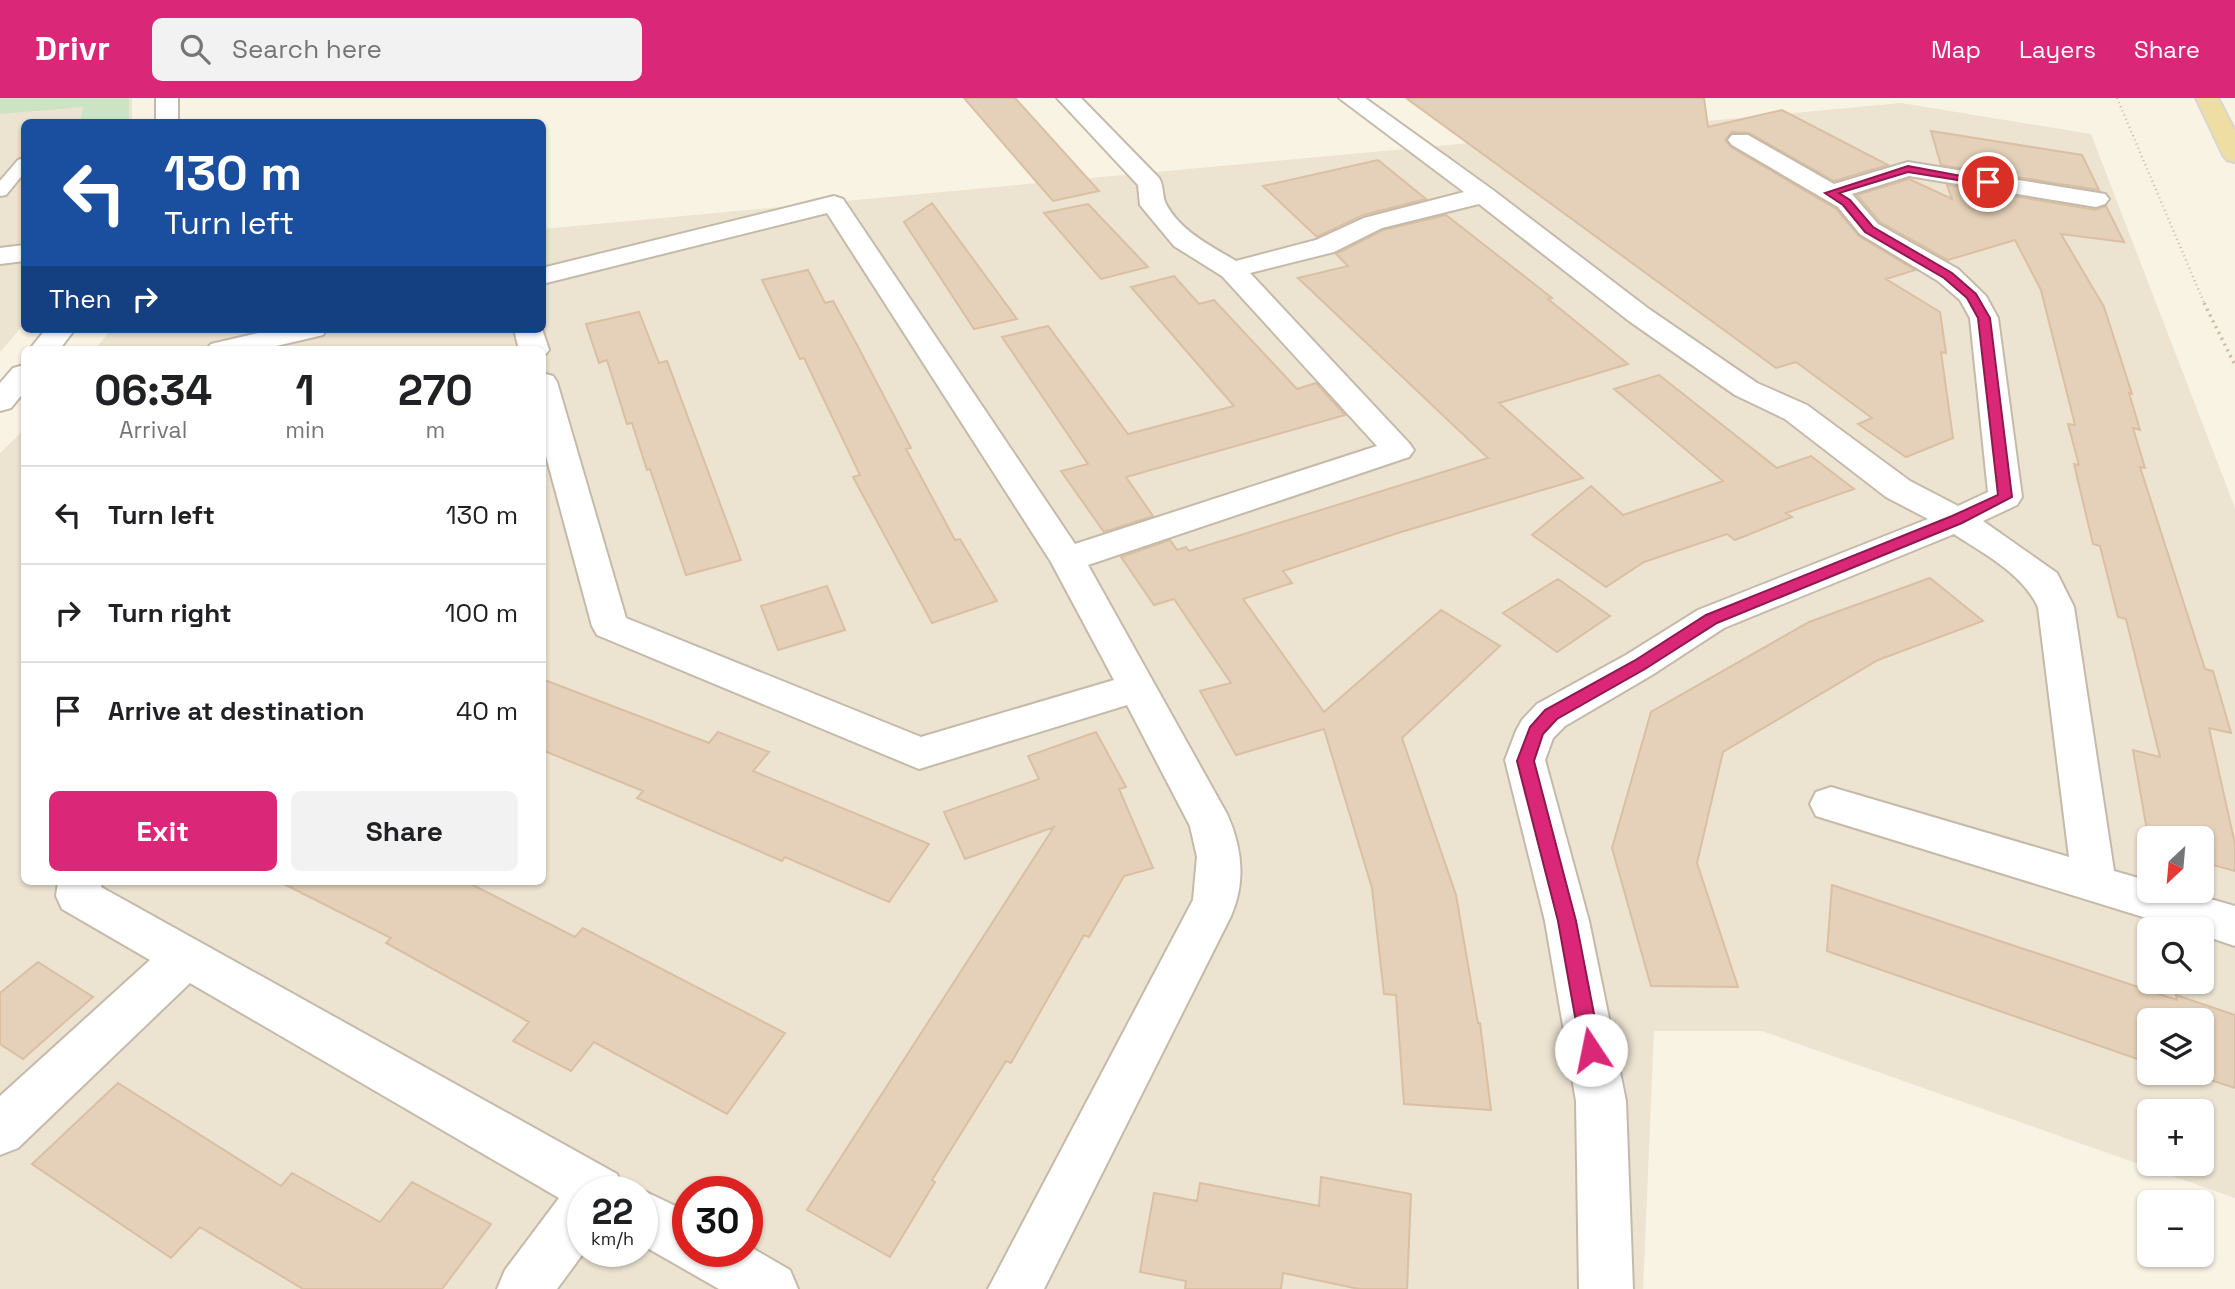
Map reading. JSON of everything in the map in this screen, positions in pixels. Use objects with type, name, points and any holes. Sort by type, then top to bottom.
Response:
[{"type":"main road","points":[[2207,98],[2235,155]]},
{"type":"street","points":[[167,98],[167,119]]},
{"type":"street","points":[[1067,559],[1398,450],[1231,270],[1183,240],[1153,205],[1150,183],[1068,98]]},
{"type":"street","points":[[1350,98],[1485,195],[1639,316],[1746,389],[1796,412],[1898,489],[1957,520],[2013,557],[2044,582],[2056,607],[2094,882]]},
{"type":"street","points":[[1606,1289],[1601,1101],[1567,921],[1525,761],[1536,731],[1551,715],[1639,665],[1712,619],[1957,520],[2005,497],[1984,318],[1972,296],[1948,275],[1869,229],[1847,202],[1740,140]]},
{"type":"street","points":[[1830,193],[1908,169],[2096,199]]},
{"type":"street","points":[[1231,270],[1325,246],[1373,223],[1485,195]]},
{"type":"street","points":[[546,275],[834,204],[1067,559],[1218,838],[1220,870],[1214,902],[1015,1289]]},
{"type":"street","points":[[0,256],[21,253]]},
{"type":"street","points":[[239,346],[295,333]]},
{"type":"street","points":[[0,402],[21,378]]},
{"type":"street","points":[[546,396],[610,626],[919,753],[1138,687]]},
{"type":"street","points":[[1831,804],[2235,926]]},
{"type":"street","points":[[80,885],[78,896],[567,1180]]},
{"type":"street","points":[[0,1130],[186,957]]},
{"type":"street","points":[[524,1289],[567,1232]]},
{"type":"street","points":[[733,1267],[771,1289]]},
{"type":"lane","points":[[0,191],[21,166]]},
{"type":"path","points":[[2117,98],[2189,272],[2235,365]]},
{"type":"shaded area","points":[[0,98],[132,98],[132,119],[21,119],[21,328],[0,352]]},
{"type":"shaded area","points":[[1901,103],[2091,134],[2235,508],[2235,1198],[2173,1176],[2214,1176],[2214,1099],[2137,1099],[2137,1163],[1762,1031],[1654,1031],[1643,1289],[0,1289],[0,453],[21,433],[21,885],[546,885],[546,346],[97,346],[109,333],[546,333],[546,229]]},
{"type":"green space","points":[[0,98],[129,98],[129,119],[81,119],[83,107],[0,114]]},
{"type":"building","points":[[964,98],[1015,98],[1099,191],[1053,201]]},
{"type":"building","points":[[1406,98],[1704,98],[1708,127],[1782,110],[1888,165],[1834,181],[1749,133],[1732,132],[1725,140],[1731,147],[1836,209],[1859,236],[1915,270],[1886,279],[1940,312],[1946,353],[1941,352],[1953,438],[1906,457],[1858,424],[1872,418],[1796,362],[1776,368]]},
{"type":"building","points":[[1931,131],[2082,155],[2099,190],[1941,165]]},
{"type":"building","points":[[1378,160],[1426,199],[1363,215],[1317,237],[1263,186]]},
{"type":"building","points":[[1909,179],[1952,199],[1947,185],[2096,210],[2106,206],[2124,242],[2061,234],[2104,307],[2132,394],[2129,393],[2140,430],[2133,428],[2145,468],[2140,467],[2205,669],[2213,671],[2231,733],[2209,728],[2235,844],[2235,871],[2214,865],[2214,826],[2146,826],[2133,750],[2160,757],[2126,619],[2118,617],[2100,546],[2093,544],[2074,464],[2079,465],[2068,424],[2075,425],[2041,290],[2015,240],[1948,260],[1880,222],[1857,195]]},
{"type":"building","points":[[932,203],[1017,319],[974,329],[904,222]]},
{"type":"building","points":[[1088,204],[1148,267],[1101,279],[1044,213]]},
{"type":"building","points":[[1446,215],[1552,298],[1548,299],[1628,364],[1499,403],[1583,478],[1401,532],[1283,571],[1292,583],[1243,599],[1324,712],[1441,610],[1500,646],[1402,738],[1456,895],[1480,1023],[1491,1110],[1404,1104],[1396,995],[1384,994],[1372,888],[1324,729],[1236,755],[1200,691],[1231,683],[1174,599],[1154,605],[1121,557],[1170,540],[1177,550],[1186,547],[1189,551],[1488,458],[1298,278],[1348,266],[1336,254],[1383,230]]},
{"type":"building","points":[[808,270],[825,303],[833,301],[911,448],[906,449],[955,540],[960,539],[997,601],[932,623],[853,477],[860,475],[804,358],[800,359],[762,280]]},
{"type":"building","points":[[1174,276],[1199,304],[1214,300],[1297,389],[1316,383],[1345,415],[1126,477],[1153,516],[1104,532],[1061,471],[1088,464],[1002,337],[1048,326],[1128,434],[1234,406],[1131,287]]},
{"type":"building","points":[[639,312],[659,363],[667,361],[741,560],[686,575],[650,469],[647,470],[632,423],[627,424],[607,360],[599,363],[586,324]]},
{"type":"building","points":[[1659,375],[1777,468],[1811,456],[1854,489],[1786,513],[1792,517],[1735,540],[1727,534],[1644,562],[1606,587],[1532,535],[1591,486],[1623,515],[1723,481],[1614,389]]},
{"type":"building","points":[[1930,578],[1983,621],[1878,660],[1723,752],[1697,863],[1738,987],[1651,986],[1612,848],[1651,712],[1809,622]]},
{"type":"building","points":[[1558,579],[1610,616],[1557,652],[1503,613]]},
{"type":"building","points":[[827,586],[845,630],[778,650],[761,606]]},
{"type":"building","points":[[546,681],[709,743],[718,732],[769,752],[753,771],[929,844],[889,902],[785,857],[782,861],[637,798],[643,791],[546,752]]},
{"type":"building","points":[[1096,732],[1126,787],[1119,789],[1153,868],[1124,876],[1089,937],[1084,935],[1011,1063],[1006,1061],[932,1180],[935,1182],[890,1257],[807,1210],[1054,827],[965,859],[944,812],[1039,779],[1028,756]]},
{"type":"building","points":[[286,885],[473,885],[575,937],[583,928],[785,1033],[727,1114],[594,1042],[571,1071],[513,1041],[529,1022],[386,943],[391,938]]},
{"type":"building","points":[[1832,885],[2137,987],[2137,994],[2159,994],[2177,1000],[2176,995],[2235,1015],[2235,1088],[2214,1081],[2214,1008],[2137,1008],[2137,1059],[1827,951]]},
{"type":"building","points":[[38,962],[93,997],[23,1059],[0,1044],[0,993]]},
{"type":"building","points":[[118,1083],[281,1186],[292,1173],[380,1222],[412,1182],[491,1224],[442,1289],[303,1289],[200,1227],[171,1258],[32,1164]]},
{"type":"building","points":[[1321,1177],[1411,1194],[1407,1289],[1359,1289],[1283,1273],[1281,1289],[1185,1289],[1186,1281],[1140,1272],[1154,1193],[1197,1201],[1200,1183],[1319,1206]]},
{"type":"route","points":[[1591,1050],[1567,921],[1525,761],[1536,731],[1551,715],[1639,665],[1712,619],[1957,520],[2005,497],[1984,318],[1972,296],[1948,275],[1869,229],[1847,202],[1830,193],[1908,169],[1988,182]]}]
